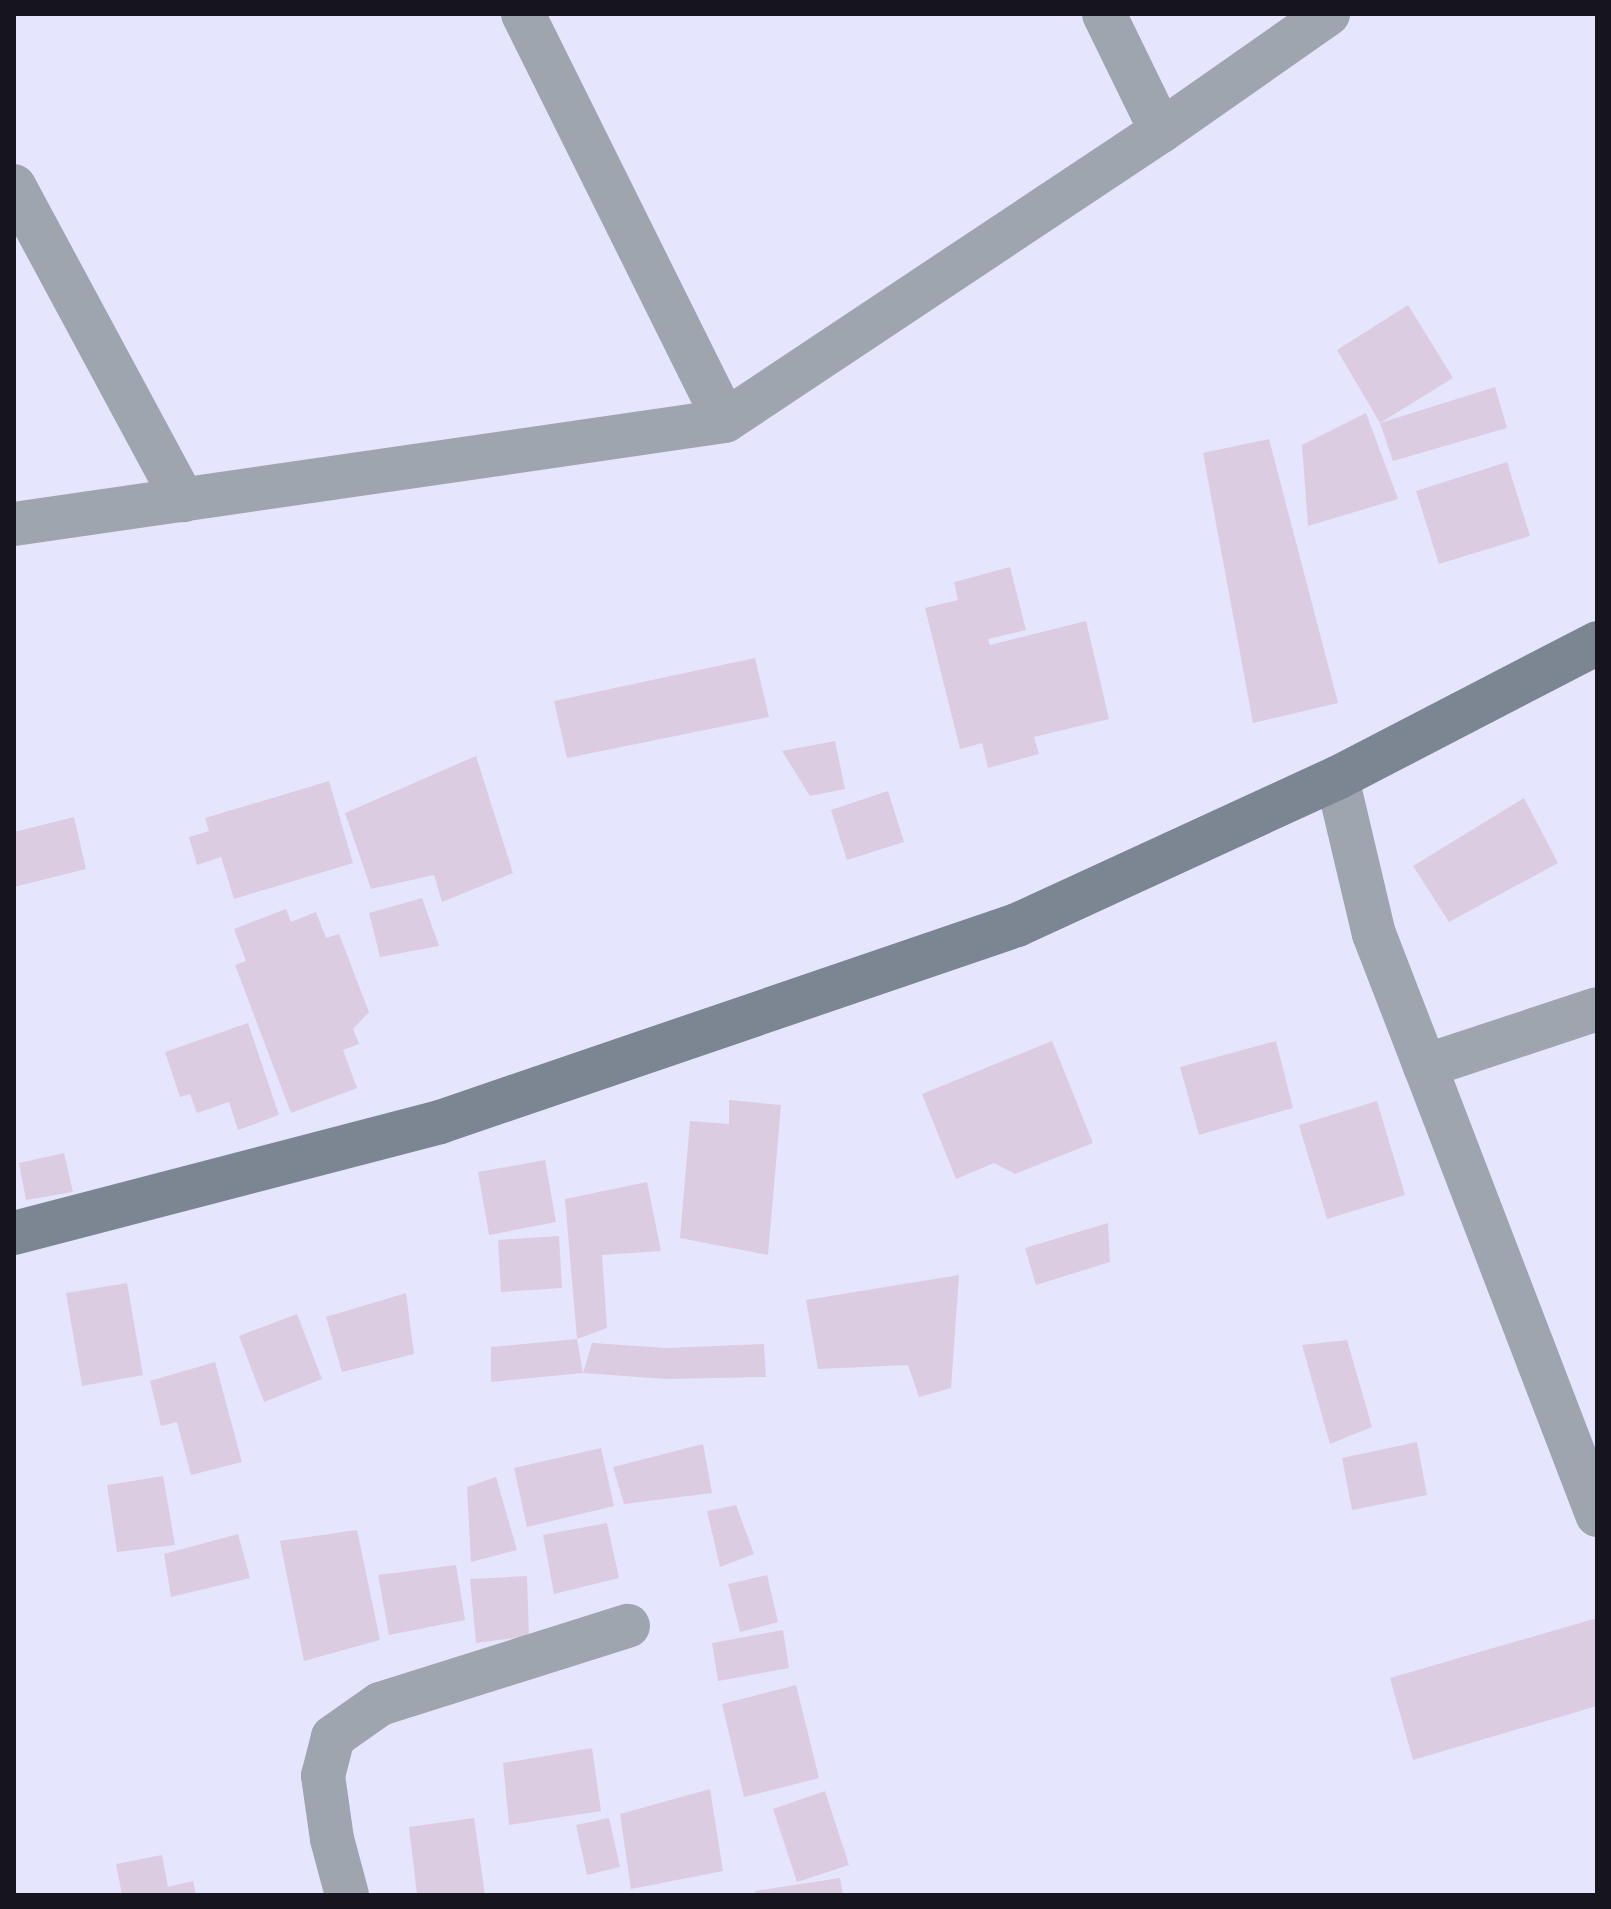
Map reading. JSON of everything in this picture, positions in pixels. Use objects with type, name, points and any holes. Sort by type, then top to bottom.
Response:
[{"type":"street","points":[[523,14],[725,421]]},
{"type":"street","points":[[1104,14],[1161,131]]},
{"type":"street","points":[[14,524],[725,421],[1161,131],[1328,14]]},
{"type":"street","points":[[14,186],[183,500]]},
{"type":"street","points":[[14,1233],[440,1122],[1017,925],[1337,778],[1597,643]]},
{"type":"street","points":[[1337,778],[1374,934],[1597,1515]]},
{"type":"street","points":[[1425,1066],[1597,1009]]},
{"type":"street","points":[[347,1895],[332,1839],[323,1776],[333,1737],[380,1704],[628,1626]]},
{"type":"building","points":[[1408,305],[1453,378],[1380,423],[1337,350]]},
{"type":"building","points":[[1495,387],[1507,428],[1393,461],[1380,423]]},
{"type":"building","points":[[1366,413],[1398,499],[1308,526],[1302,445]]},
{"type":"building","points":[[1269,439],[1338,703],[1253,723],[1203,453]]},
{"type":"building","points":[[1507,462],[1530,536],[1439,564],[1416,491]]},
{"type":"building","points":[[1010,567],[1026,630],[988,639],[990,645],[1086,621],[1109,719],[1034,737],[1039,754],[988,768],[982,743],[960,749],[925,608],[958,600],[954,582]]},
{"type":"building","points":[[755,658],[769,717],[567,758],[554,701]]},
{"type":"building","points":[[835,741],[845,789],[810,796],[782,751]]},
{"type":"building","points":[[476,756],[513,873],[442,902],[434,875],[371,889],[345,813]]},
{"type":"building","points":[[329,781],[353,863],[234,899],[221,857],[197,865],[189,837],[209,831],[205,818]]},
{"type":"building","points":[[888,791],[904,842],[847,860],[831,810]]},
{"type":"building","points":[[1524,798],[1558,863],[1449,922],[1413,866]]},
{"type":"building","points":[[74,817],[86,869],[14,887],[14,832]]},
{"type":"building","points":[[422,898],[439,946],[380,957],[369,913]]},
{"type":"building","points":[[286,909],[291,922],[316,912],[326,938],[339,934],[369,1012],[353,1029],[359,1044],[343,1050],[357,1088],[291,1113],[235,965],[246,961],[234,929]]},
{"type":"building","points":[[248,1023],[279,1115],[238,1130],[229,1102],[197,1113],[190,1094],[180,1097],[165,1052]]},
{"type":"building","points":[[1052,1041],[1093,1143],[1015,1174],[994,1163],[956,1179],[922,1094]]},
{"type":"building","points":[[1276,1041],[1293,1108],[1199,1135],[1180,1067]]},
{"type":"building","points":[[729,1100],[781,1105],[768,1255],[680,1238],[690,1121],[729,1124]]},
{"type":"building","points":[[1377,1101],[1405,1195],[1327,1219],[1299,1125]]},
{"type":"building","points":[[64,1153],[73,1192],[26,1200],[19,1163]]},
{"type":"building","points":[[545,1160],[556,1222],[489,1235],[478,1172]]},
{"type":"building","points":[[647,1182],[661,1251],[602,1255],[607,1328],[577,1339],[565,1199]]},
{"type":"building","points":[[1108,1223],[1110,1262],[1036,1285],[1025,1248]]},
{"type":"building","points":[[559,1236],[562,1288],[501,1292],[498,1240]]},
{"type":"building","points":[[959,1275],[951,1388],[919,1397],[908,1365],[818,1369],[806,1300]]},
{"type":"building","points":[[127,1283],[143,1375],[82,1386],[66,1293]]},
{"type":"building","points":[[406,1293],[414,1354],[342,1372],[326,1317]]},
{"type":"building","points":[[297,1314],[322,1379],[264,1402],[239,1336]]},
{"type":"building","points":[[577,1339],[583,1373],[491,1382],[491,1347]]},
{"type":"building","points":[[1347,1340],[1372,1427],[1330,1444],[1302,1345]]},
{"type":"building","points":[[592,1343],[667,1348],[764,1344],[766,1377],[667,1379],[583,1373]]},
{"type":"building","points":[[215,1362],[242,1462],[191,1475],[177,1422],[161,1426],[150,1381]]},
{"type":"building","points":[[1417,1442],[1427,1495],[1352,1510],[1342,1458]]},
{"type":"building","points":[[703,1444],[712,1493],[624,1504],[613,1467]]},
{"type":"building","points":[[601,1448],[614,1506],[527,1527],[514,1468]]},
{"type":"building","points":[[163,1476],[175,1545],[117,1552],[107,1485]]},
{"type":"building","points":[[496,1477],[517,1550],[471,1562],[467,1487]]},
{"type":"building","points":[[736,1505],[754,1554],[720,1567],[707,1511]]},
{"type":"building","points":[[607,1523],[619,1578],[554,1594],[543,1535]]},
{"type":"building","points":[[357,1530],[380,1640],[304,1661],[280,1541]]},
{"type":"building","points":[[238,1534],[250,1578],[171,1597],[164,1554]]},
{"type":"building","points":[[456,1565],[465,1620],[389,1635],[378,1575]]},
{"type":"building","points":[[767,1575],[778,1622],[740,1632],[728,1584]]},
{"type":"building","points":[[527,1576],[529,1636],[476,1643],[470,1579]]},
{"type":"building","points":[[1597,1618],[1597,1706],[1413,1760],[1390,1678]]},
{"type":"building","points":[[783,1630],[789,1668],[718,1681],[712,1643]]},
{"type":"building","points":[[796,1685],[819,1778],[744,1797],[722,1704]]},
{"type":"building","points":[[592,1748],[601,1811],[509,1825],[503,1763]]},
{"type":"building","points":[[710,1789],[723,1871],[631,1889],[620,1814]]},
{"type":"building","points":[[825,1791],[849,1865],[797,1882],[773,1809]]},
{"type":"building","points":[[474,1818],[485,1895],[417,1895],[409,1827]]},
{"type":"building","points":[[609,1818],[620,1867],[587,1875],[576,1825]]},
{"type":"building","points":[[162,1855],[168,1887],[193,1881],[196,1895],[122,1895],[116,1864]]},
{"type":"building","points":[[840,1878],[843,1895],[755,1895],[755,1891]]}]
